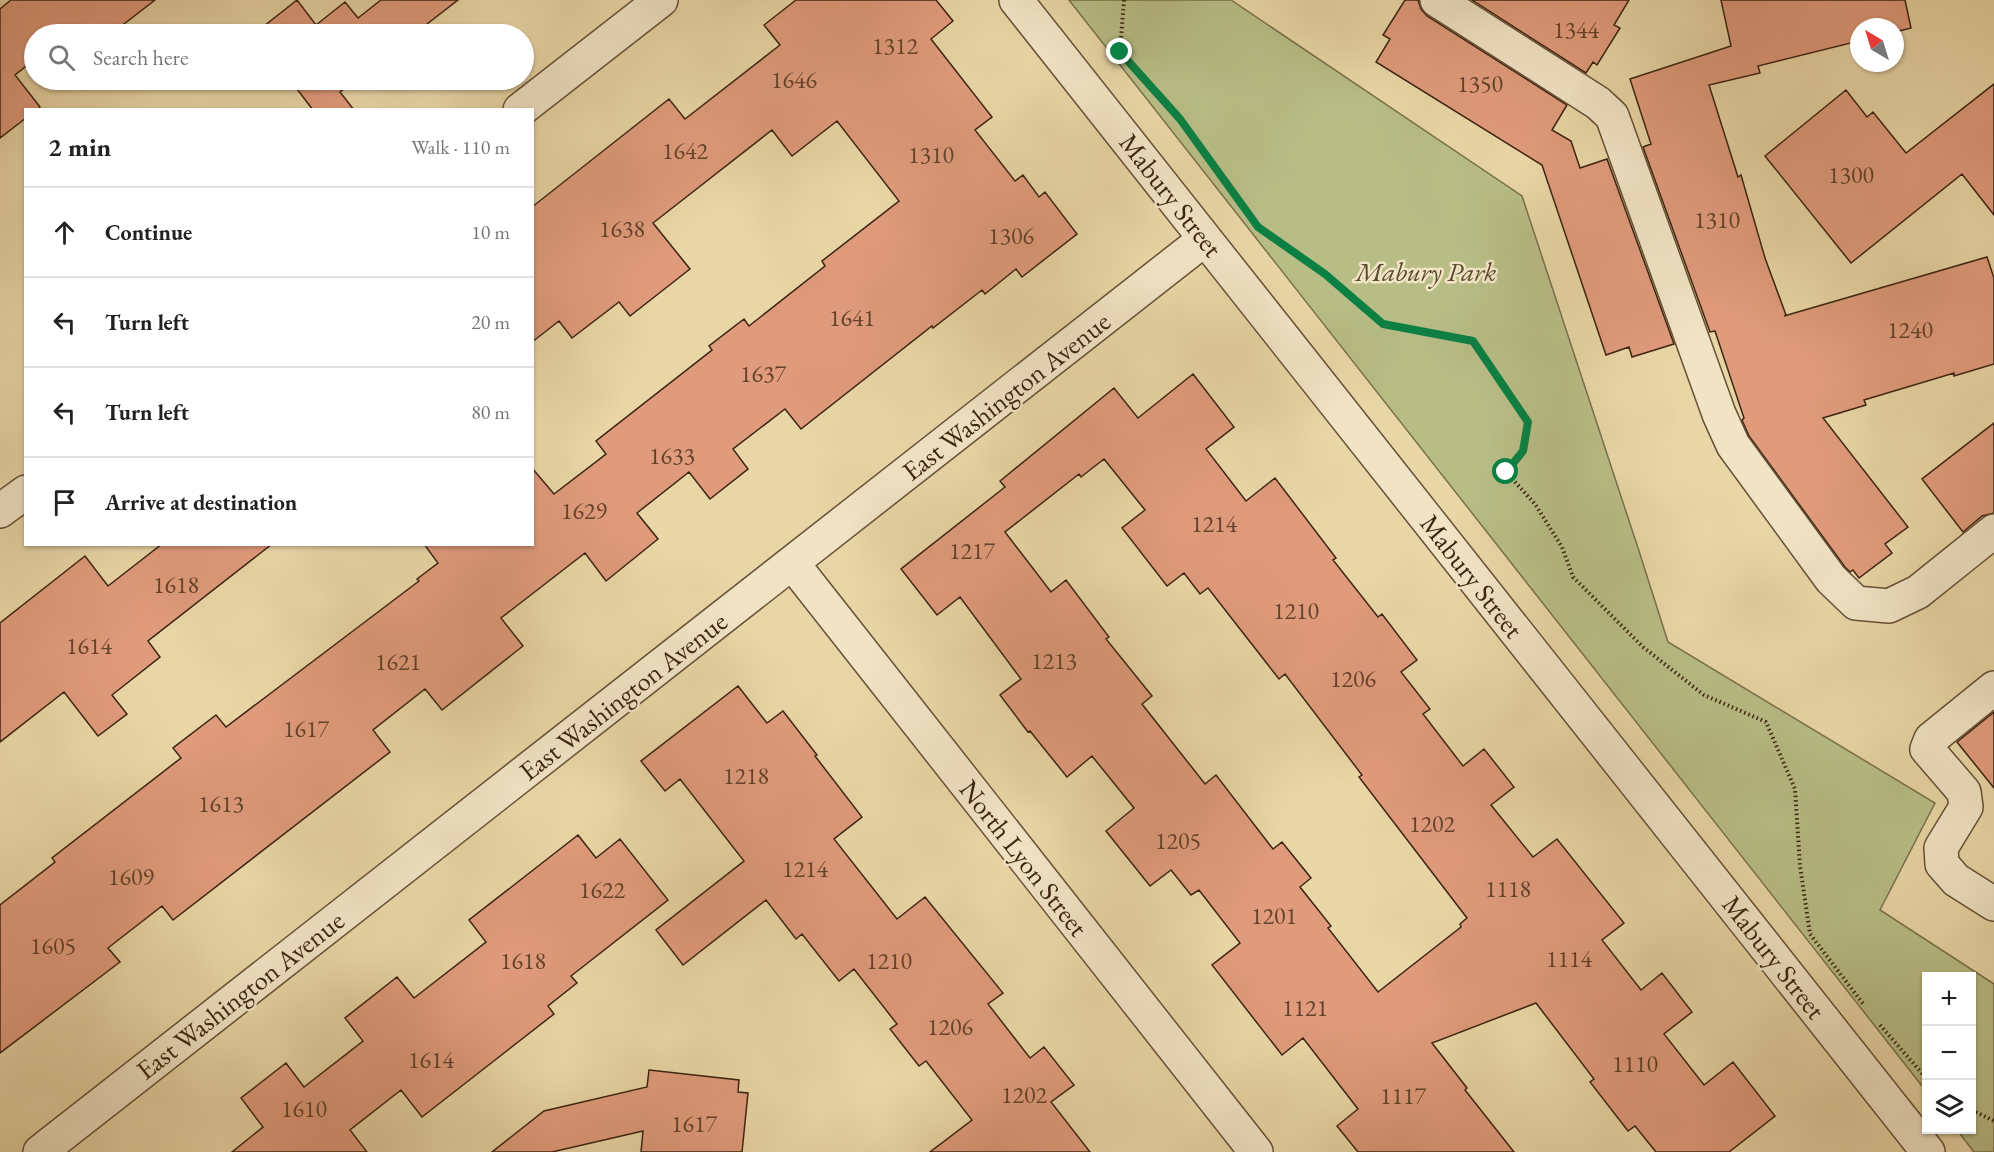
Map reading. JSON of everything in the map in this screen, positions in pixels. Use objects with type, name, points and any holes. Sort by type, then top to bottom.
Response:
[{"type":"street","points":[[522,108],[661,0]]},
{"type":"street","name":"Mabury Street","points":[[1016,0],[1928,1152]]},
{"type":"street","points":[[1437,0],[1598,103],[1612,116],[1732,445],[1832,579],[1856,603],[1889,606],[1918,592],[1994,531]]},
{"type":"street","name":"East Washington Avenue","points":[[40,1152],[1205,239]]},
{"type":"street","points":[[0,511],[24,493]]},
{"type":"street","name":"North Lyon Street","points":[[793,564],[1256,1152]]},
{"type":"street","points":[[1994,688],[1931,739],[1927,749],[1964,792],[1966,807],[1941,848],[1942,864],[1956,880],[1994,904]]},
{"type":"path","points":[[1124,0],[1120,52],[1180,119],[1258,227],[1325,274],[1383,324],[1473,341],[1528,422],[1523,451],[1506,472],[1535,504],[1562,547],[1573,577],[1643,648],[1704,695],[1766,722],[1795,789],[1800,866],[1810,934],[1871,1014]]},
{"type":"path","points":[[1878,1022],[1922,1073]]},
{"type":"path","points":[[1976,1112],[1994,1120]]},
{"type":"green space","name":"Mabury Park","points":[[1069,0],[1231,0],[1522,196],[1668,642],[1935,803],[1880,910],[1976,972],[1922,972],[1922,1086]]},
{"type":"green space","name":"Mabury Park","points":[[1976,972],[1994,984],[1994,1152],[1974,1152],[1960,1134],[1976,1134]]},
{"type":"building","points":[[11,0],[155,0],[124,24],[24,24],[24,68],[15,75],[24,90],[27,90],[40,107],[24,108],[24,120],[0,138],[0,9]]},
{"type":"building","points":[[297,0],[315,24],[267,24]]},
{"type":"building","points":[[381,0],[458,0],[427,24],[317,24],[345,2],[358,18]]},
{"type":"building","points":[[796,0],[936,0],[953,21],[931,39],[992,117],[975,130],[1015,181],[1023,175],[1039,197],[1045,192],[1077,234],[1022,277],[1016,269],[985,294],[982,290],[933,328],[932,326],[801,429],[785,409],[733,449],[748,469],[710,499],[689,472],[637,513],[658,539],[606,581],[585,553],[501,618],[523,646],[442,710],[425,689],[373,730],[390,752],[173,920],[162,906],[108,948],[120,962],[0,1053],[0,905],[55,862],[52,858],[181,758],[173,748],[216,715],[226,727],[419,581],[417,579],[438,563],[425,546],[534,546],[534,470],[554,494],[606,454],[596,441],[712,350],[709,346],[744,319],[749,326],[825,266],[822,261],[899,201],[837,121],[792,156],[772,130],[653,223],[690,269],[630,316],[619,302],[572,338],[559,321],[534,340],[534,205],[669,99],[685,119],[780,45],[764,25]]},
{"type":"building","points":[[1405,0],[1418,0],[1427,16],[1567,105],[1552,130],[1571,141],[1580,168],[1607,159],[1674,344],[1632,357],[1629,347],[1606,355],[1542,165],[1376,62],[1390,39],[1383,35]]},
{"type":"building","points":[[1472,0],[1629,0],[1614,25],[1620,28],[1597,65],[1593,62],[1586,73]]},
{"type":"building","points":[[1721,0],[1905,0],[1911,28],[1904,30],[1904,18],[1850,18],[1850,43],[1758,66],[1760,73],[1709,85],[1738,177],[1741,175],[1765,258],[1786,315],[1784,316],[1987,257],[1994,278],[1994,364],[1954,376],[1954,373],[1864,400],[1866,405],[1823,418],[1908,527],[1885,544],[1892,553],[1859,578],[1853,570],[1850,572],[1845,567],[1749,436],[1715,331],[1710,332],[1643,147],[1651,144],[1630,79],[1731,46]]},
{"type":"building","points":[[1994,84],[1994,215],[1962,174],[1851,263],[1765,156],[1846,90],[1867,117],[1873,112],[1906,153]]},
{"type":"building","points":[[298,90],[343,90],[340,92],[352,108],[311,108]]},
{"type":"building","points":[[1193,374],[1234,427],[1206,449],[1246,501],[1275,478],[1336,558],[1333,560],[1378,617],[1382,614],[1417,660],[1401,672],[1430,709],[1423,714],[1463,766],[1484,749],[1514,787],[1491,805],[1533,857],[1557,839],[1624,923],[1602,940],[1641,990],[1662,973],[1692,1012],[1664,1034],[1704,1085],[1733,1062],[1775,1116],[1729,1152],[1656,1152],[1635,1126],[1628,1131],[1590,1082],[1594,1079],[1536,1003],[1432,1043],[1467,1088],[1465,1090],[1514,1152],[1358,1152],[1337,1126],[1358,1109],[1303,1038],[1282,1055],[1212,965],[1240,943],[1199,890],[1191,895],[1171,870],[1150,886],[1106,831],[1134,808],[1092,756],[1067,777],[1000,695],[1021,679],[960,597],[937,615],[901,569],[1005,487],[1000,481],[1114,388],[1138,418]],"holes":[[[1104,459],[1145,510],[1122,528],[1167,586],[1184,573],[1200,594],[1208,588],[1279,679],[1285,674],[1362,775],[1359,777],[1467,918],[1460,924],[1461,927],[1378,992],[1328,928],[1331,926],[1300,887],[1311,878],[1282,842],[1273,849],[1216,775],[1205,784],[1142,704],[1152,696],[1106,639],[1109,637],[1066,580],[1051,592],[1005,532],[1079,474],[1081,477]]]},
{"type":"building","points":[[1994,423],[1994,513],[1982,516],[1963,532],[1922,479]]},
{"type":"building","points":[[159,546],[269,546],[148,641],[160,657],[112,695],[127,714],[98,736],[64,692],[0,742],[0,623],[85,556],[108,586]]},
{"type":"building","points":[[738,686],[767,723],[783,711],[862,817],[834,839],[897,919],[925,897],[1003,993],[988,1004],[1030,1058],[1044,1047],[1074,1085],[1051,1102],[1090,1152],[930,1152],[972,1120],[926,1061],[919,1066],[890,1029],[897,1024],[854,969],[839,981],[802,934],[796,939],[766,900],[683,965],[656,930],[744,861],[680,779],[665,791],[641,761]]},
{"type":"building","points":[[1994,712],[1994,788],[1957,742]]},
{"type":"building","points":[[578,835],[596,858],[620,839],[668,900],[571,976],[577,983],[548,1006],[554,1014],[422,1117],[401,1090],[350,1130],[367,1152],[232,1152],[263,1127],[241,1098],[286,1063],[304,1087],[363,1041],[345,1018],[397,977],[414,998],[486,942],[469,920]]},
{"type":"building","points":[[649,1070],[739,1080],[738,1092],[748,1093],[742,1152],[641,1152],[643,1131],[552,1152],[492,1152],[544,1111],[647,1087]]},
{"type":"route","points":[[1120,52],[1180,119],[1258,227],[1325,274],[1383,324],[1473,341],[1528,422],[1523,451],[1506,472]]}]
